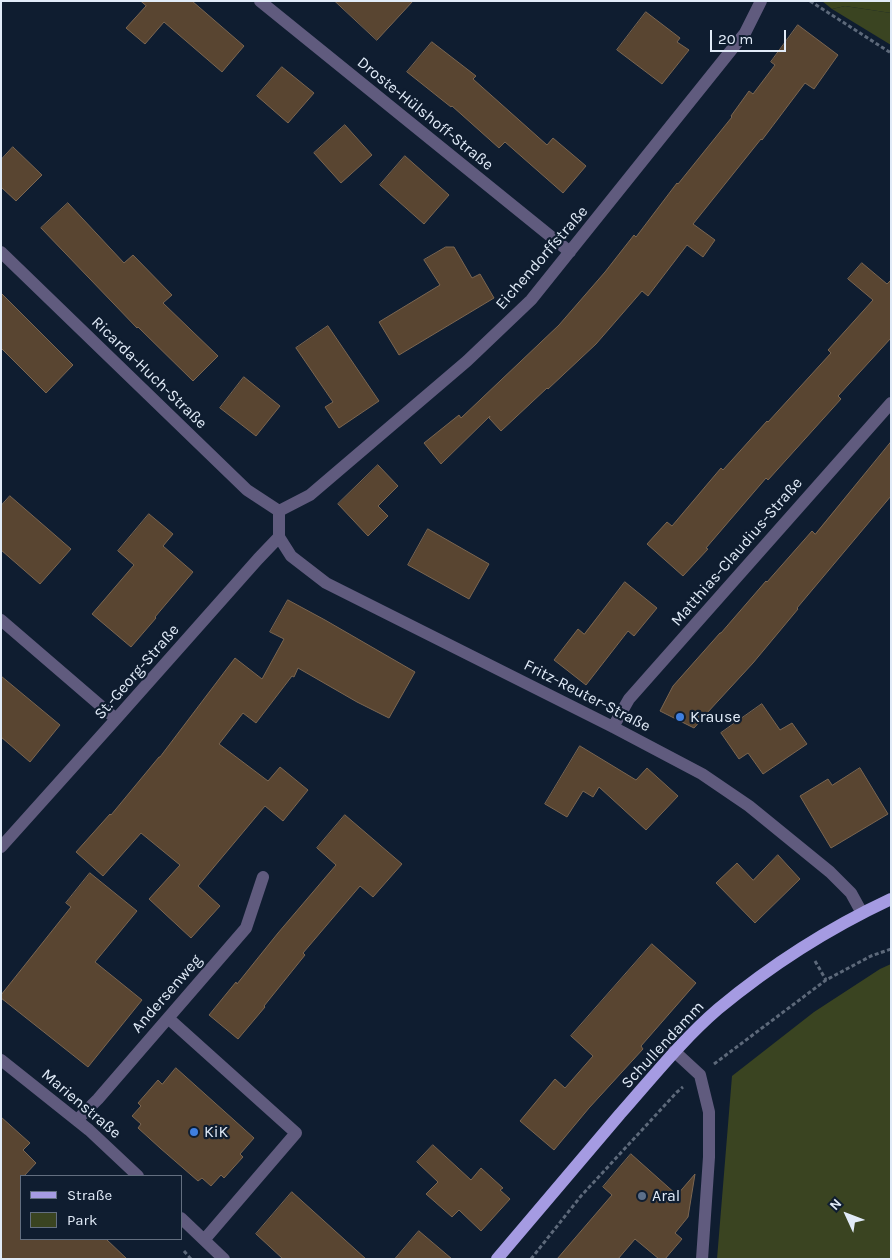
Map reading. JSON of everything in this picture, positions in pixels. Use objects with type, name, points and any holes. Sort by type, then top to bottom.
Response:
[{"type":"main road","name":"Schullendamm","points":[[497,1259],[674,1051],[718,1010],[768,970],[806,945],[891,899]]},
{"type":"street","name":"Droste-Hülshoff-Straße","points":[[260,1],[570,252]]},
{"type":"street","name":"Eichendorffstraße","points":[[279,511],[310,495],[466,362],[531,300],[745,33],[761,1]]},
{"type":"street","name":"Ricarda-Huch-Straße","points":[[1,252],[247,490],[279,511]]},
{"type":"street","name":"Matthias-Claudius-Straße","points":[[613,727],[629,699],[891,403]]},
{"type":"street","points":[[279,511],[279,537]]},
{"type":"street","name":"Fritz-Reuter-Straße","points":[[279,537],[291,556],[326,583],[613,727],[702,774],[748,806],[830,872],[851,893],[862,913]]},
{"type":"street","name":"St.-Georg-Straße","points":[[1,847],[279,537]]},
{"type":"street","points":[[1,620],[116,719]]},
{"type":"street","name":"Andersenweg","points":[[78,1120],[98,1100],[246,928],[263,877]]},
{"type":"street","points":[[168,1018],[296,1133],[204,1240]]},
{"type":"street","points":[[674,1051],[700,1075],[709,1112],[709,1158],[702,1259]]},
{"type":"street","name":"Marienstraße","points":[[1,1060],[78,1120],[137,1175]]},
{"type":"street","points":[[182,1219],[224,1259]]},
{"type":"path","points":[[810,1],[891,53]]},
{"type":"path","points":[[531,1259],[581,1196],[677,1092],[826,980],[871,956],[891,948]]},
{"type":"green space","points":[[822,1],[891,1],[891,13],[845,6],[832,9]]},
{"type":"green space","points":[[845,6],[891,13],[891,45],[832,9]]},
{"type":"green space","points":[[891,964],[891,1259],[717,1259],[732,1076],[814,1012],[880,969]]},
{"type":"building","points":[[141,1],[192,1],[244,46],[222,72],[164,22],[145,44],[126,28],[146,6]]},
{"type":"building","points":[[335,1],[413,1],[377,40]]},
{"type":"building","points":[[646,12],[680,38],[677,42],[689,50],[662,84],[617,50]]},
{"type":"building","points":[[798,25],[838,55],[814,89],[805,83],[762,140],[693,224],[715,240],[703,257],[687,245],[648,296],[642,291],[596,344],[501,431],[489,418],[490,416],[441,464],[424,443],[459,415],[461,418],[559,325],[634,235],[636,237],[677,183],[732,117],[749,91],[753,94],[775,65],[771,62]]},
{"type":"building","points":[[432,42],[476,76],[473,79],[547,145],[553,138],[586,166],[563,193],[505,142],[499,148],[452,106],[407,72]]},
{"type":"building","points":[[282,67],[314,93],[288,123],[257,96]]},
{"type":"building","points":[[345,125],[372,155],[341,183],[314,153]]},
{"type":"building","points":[[13,147],[42,175],[16,201],[1,187],[1,160]]},
{"type":"building","points":[[405,156],[449,195],[424,224],[380,185]]},
{"type":"building","points":[[68,203],[124,263],[133,255],[172,295],[163,303],[218,356],[193,381],[137,328],[41,228]]},
{"type":"building","points":[[446,247],[454,247],[472,278],[480,274],[494,298],[399,355],[379,322],[440,285],[424,260]]},
{"type":"building","points":[[862,263],[887,284],[891,280],[891,338],[838,396],[841,399],[768,480],[766,478],[706,548],[708,549],[683,576],[647,544],[667,522],[672,526],[721,468],[723,470],[831,353],[828,350],[873,300],[848,279]]},
{"type":"building","points":[[1,293],[73,365],[46,393],[1,348]]},
{"type":"building","points":[[328,326],[379,401],[339,428],[325,407],[333,402],[296,348]]},
{"type":"building","points":[[244,377],[280,406],[256,436],[220,408]]},
{"type":"building","points":[[891,442],[891,496],[753,663],[694,728],[660,711],[673,686],[812,531],[815,534]]},
{"type":"building","points":[[378,465],[398,486],[378,506],[388,516],[368,536],[338,504]]},
{"type":"building","points":[[10,496],[71,549],[40,584],[1,550],[1,506]]},
{"type":"building","points":[[149,514],[173,534],[163,546],[193,572],[131,647],[92,614],[134,565],[118,551]]},
{"type":"building","points":[[428,529],[489,564],[469,599],[408,565]]},
{"type":"building","points":[[625,582],[657,608],[634,636],[628,631],[586,685],[554,660],[578,629],[584,634]]},
{"type":"building","points":[[288,600],[415,672],[389,718],[298,668],[294,677],[292,676],[256,723],[243,713],[219,744],[268,781],[280,767],[308,790],[283,821],[265,806],[198,886],[220,906],[191,938],[149,899],[180,865],[141,833],[103,876],[76,852],[111,815],[160,757],[235,658],[262,679],[284,639],[270,632]]},
{"type":"building","points":[[1,676],[60,725],[30,762],[1,737]]},
{"type":"building","points":[[762,704],[780,730],[792,723],[807,744],[763,774],[748,753],[739,759],[721,733]]},
{"type":"building","points":[[580,746],[636,780],[647,768],[678,796],[646,830],[599,787],[593,797],[583,791],[567,817],[545,804]]},
{"type":"building","points":[[860,768],[888,814],[831,848],[800,796],[828,779],[832,785]]},
{"type":"building","points":[[345,815],[402,864],[373,897],[360,886],[303,953],[305,955],[238,1039],[209,1015],[336,865],[317,848]]},
{"type":"building","points":[[778,855],[800,879],[755,923],[716,883],[737,863],[753,880]]},
{"type":"building","points":[[90,873],[137,911],[95,962],[142,1000],[88,1067],[1,998],[1,995],[71,907],[66,903]]},
{"type":"building","points":[[652,944],[696,983],[641,1046],[643,1049],[589,1108],[554,1150],[520,1121],[555,1079],[565,1088],[593,1056],[571,1036]]},
{"type":"building","points":[[176,1068],[254,1138],[240,1154],[243,1157],[224,1178],[221,1175],[211,1186],[202,1178],[198,1181],[160,1148],[138,1128],[141,1124],[132,1116],[141,1106],[138,1103],[158,1080],[162,1084]]},
{"type":"building","points":[[1,1117],[30,1143],[23,1150],[36,1163],[25,1175],[20,1175],[20,1240],[107,1240],[127,1259],[1,1259]]},
{"type":"building","points":[[433,1145],[471,1180],[481,1168],[503,1188],[500,1190],[510,1199],[481,1231],[459,1210],[452,1217],[426,1194],[438,1182],[417,1162]]},
{"type":"building","points":[[631,1154],[677,1195],[695,1174],[688,1217],[675,1233],[682,1239],[665,1259],[659,1259],[635,1239],[618,1259],[557,1259],[612,1195],[603,1187]]},
{"type":"building","points":[[292,1192],[366,1259],[283,1259],[256,1234]]},
{"type":"building","points":[[419,1231],[452,1259],[395,1259]]},
{"type":"place","name":"Krause","points":[[680,717]]},
{"type":"place","name":"KiK","points":[[194,1132]]},
{"type":"place","name":"Aral","points":[[642,1196]]}]
